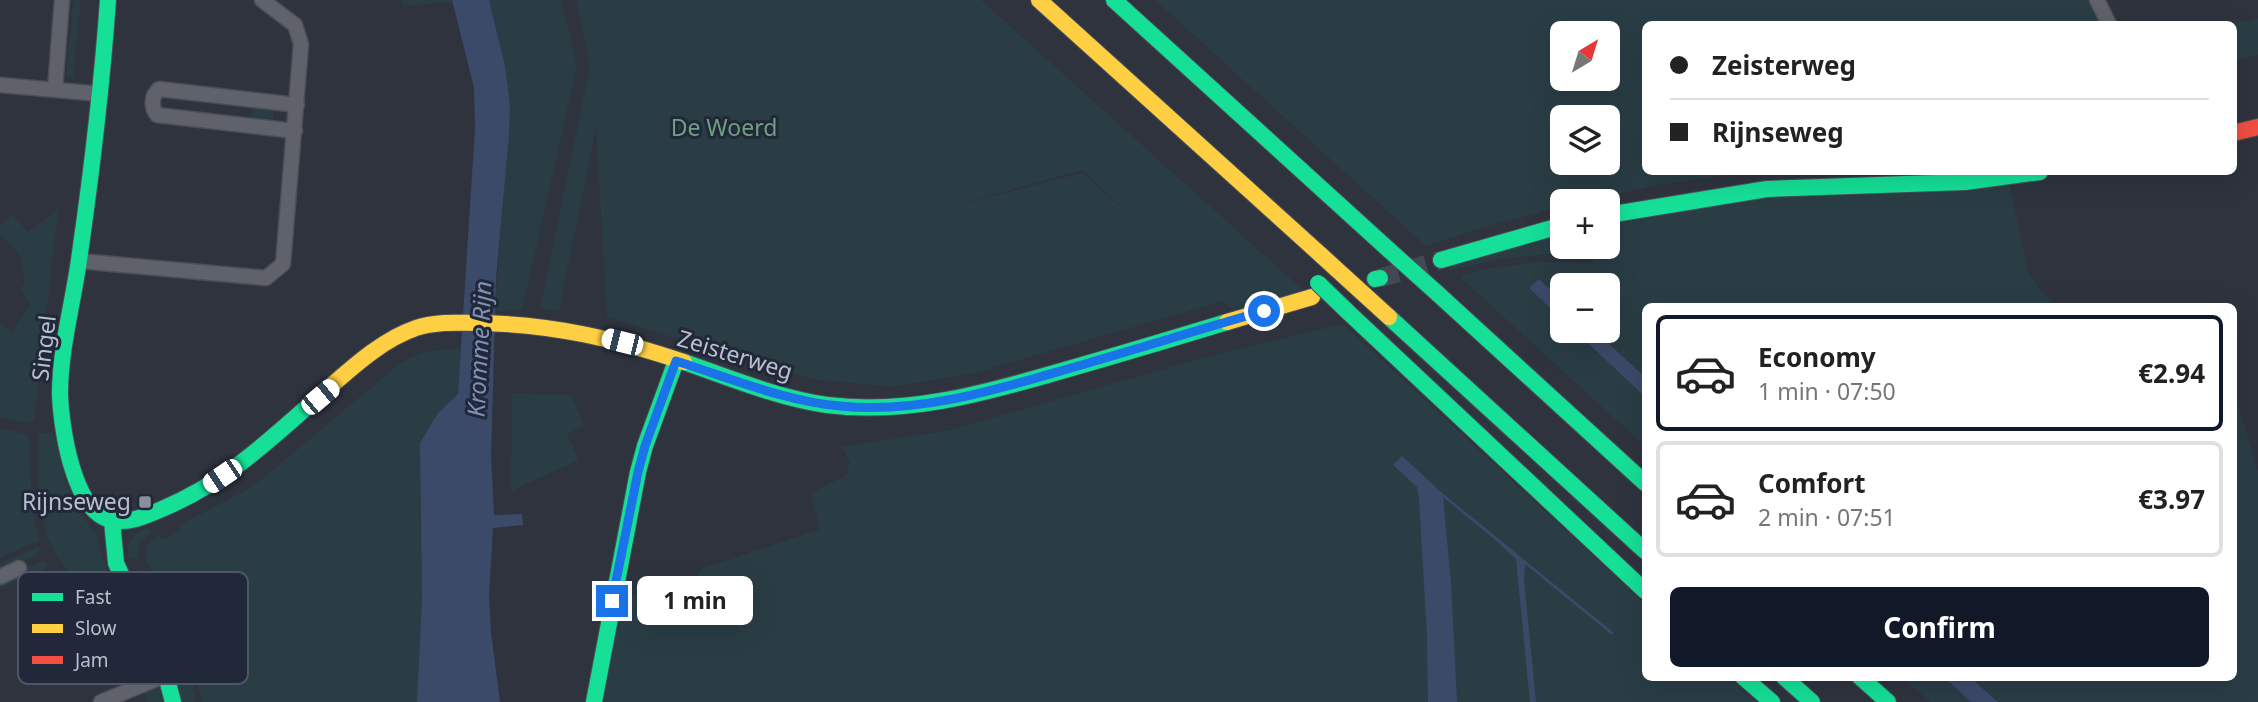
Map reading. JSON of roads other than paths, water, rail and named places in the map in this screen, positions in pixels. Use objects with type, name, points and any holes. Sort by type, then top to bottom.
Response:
[{"type":"main road","name":"Singel","points":[[108,0],[101,94],[65,348],[61,410],[68,451],[84,495],[95,512],[112,521]]},
{"type":"main road","points":[[1040,0],[1642,548]]},
{"type":"main road","points":[[1114,0],[1642,480]]},
{"type":"main road","points":[[2237,132],[2258,127]]},
{"type":"main road","points":[[1620,213],[1767,189],[1965,182],[2018,175]]},
{"type":"main road","points":[[1280,220],[1312,279],[1642,588]]},
{"type":"main road","points":[[1441,260],[1550,229]]},
{"type":"main road","name":"Zeisterweg","points":[[112,521],[138,519],[186,500],[258,451],[397,334],[429,324],[503,324],[575,331],[622,342],[816,403],[840,407],[924,405],[1007,386],[1312,279]]},
{"type":"main road","points":[[594,702],[638,472],[676,361]]},
{"type":"main road","points":[[112,521],[116,563],[120,572]]},
{"type":"main road","points":[[1748,681],[1772,702]]},
{"type":"main road","points":[[1788,681],[1812,702]]},
{"type":"main road","points":[[1864,681],[1888,702]]},
{"type":"main road","points":[[168,684],[173,702]]},
{"type":"street","points":[[55,89],[62,0]]},
{"type":"street","points":[[79,261],[266,278],[283,264],[301,44],[295,25],[262,0]]},
{"type":"street","points":[[2097,0],[2108,21]]},
{"type":"street","points":[[0,85],[101,94]]},
{"type":"street","points":[[295,131],[157,115],[152,102],[159,89],[297,105]]},
{"type":"street","points":[[0,577],[19,568]]},
{"type":"street","points":[[101,702],[144,684]]},
{"type":"water","name":"Kromme Rijn","points":[[452,0],[489,0],[505,66],[510,105],[496,278],[491,456],[494,515],[522,514],[523,525],[493,528],[489,594],[500,702],[417,702],[422,600],[420,443],[438,413],[458,394],[475,128],[474,88]]},
{"type":"water","points":[[1539,279],[1550,289],[1550,308],[1529,288]]},
{"type":"water","points":[[1588,343],[1608,343],[1642,374],[1642,394]]},
{"type":"water","points":[[1402,456],[1441,492],[1614,633],[1611,634],[1525,564],[1524,580],[1536,702],[1530,702],[1516,559],[1443,497],[1451,583],[1457,702],[1428,702],[1419,498],[1417,487],[1393,465]]},
{"type":"water","points":[[1948,681],[1974,681],[1998,702],[1971,702]]},
{"type":"tunnel","points":[[1380,278],[1441,260]]},
{"type":"place","name":"Rijnseweg","points":[[145,502]]},
{"type":"park label","name":"De Woerd","points":[[724,128]]}]
